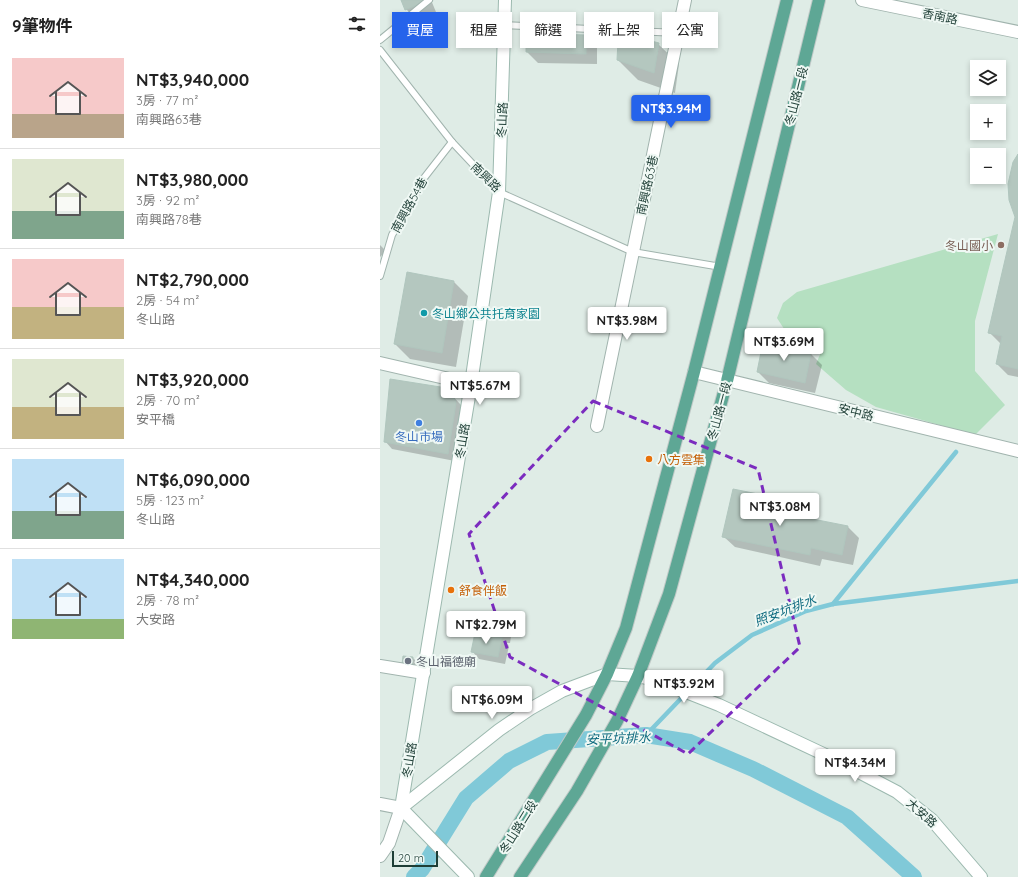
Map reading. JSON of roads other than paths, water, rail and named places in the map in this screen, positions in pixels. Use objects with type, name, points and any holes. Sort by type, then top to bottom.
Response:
[{"type":"main road","points":[[607,674],[626,628],[721,268],[787,0]]},
{"type":"main road","name":"冬山路一段","points":[[520,877],[577,791],[617,721],[638,676],[669,594],[727,381],[819,0]]},
{"type":"main road","name":"冬山路二段","points":[[486,877],[549,777],[586,714],[607,674]]},
{"type":"street","name":"冬山路","points":[[505,0],[505,12]]},
{"type":"street","name":"南興路63巷","points":[[682,12],[685,0]]},
{"type":"street","name":"香南路","points":[[862,0],[1018,32]]},
{"type":"street","name":"冬山路","points":[[380,856],[389,843],[401,808],[472,384],[499,192],[504,48]]},
{"type":"street","name":"南興路63巷","points":[[597,426],[675,48]]},
{"type":"street","points":[[380,363],[472,384]]},
{"type":"street","name":"安中路","points":[[694,372],[1018,451]]},
{"type":"street","points":[[380,666],[424,673]]},
{"type":"street","points":[[401,808],[499,730],[530,709],[562,691],[607,674]]},
{"type":"street","name":"大安路","points":[[607,674],[638,676],[658,681],[719,705],[834,759],[897,792],[932,820],[981,877]]},
{"type":"street","points":[[380,804],[401,808],[465,873]]},
{"type":"lane","points":[[380,40],[429,0]]},
{"type":"lane","points":[[512,25],[662,32]]},
{"type":"lane","name":"南興路","points":[[380,50],[452,142],[499,192],[633,252],[721,268]]},
{"type":"lane","name":"南興路54巷","points":[[380,276],[392,235],[424,178],[452,142]]},
{"type":"waterway","points":[[833,604],[956,452]]},
{"type":"waterway","name":"照安坑排水","points":[[646,735],[715,663],[752,635],[806,611],[833,604],[1018,581]]},
{"type":"waterway","name":"安平坑排水","points":[[414,877],[422,869],[466,798],[509,761],[547,742],[646,735],[690,742],[753,769],[847,817],[914,877]]},
{"type":"place","name":"冬山國小","points":[[1001,245]]},
{"type":"place","name":"冬山鄉公共托育家園","points":[[424,313]]},
{"type":"place","name":"冬山市場","points":[[419,423]]},
{"type":"place","name":"八方雲集","points":[[649,459]]},
{"type":"place","name":"舒食伴飯","points":[[451,590]]},
{"type":"place","name":"冬山福德廟","points":[[408,661]]}]
